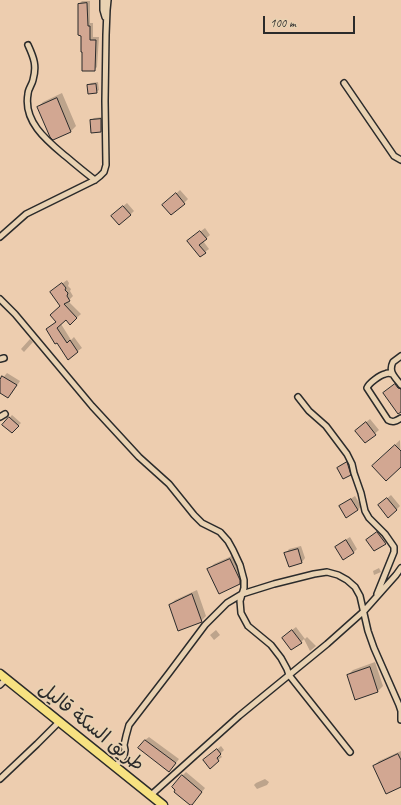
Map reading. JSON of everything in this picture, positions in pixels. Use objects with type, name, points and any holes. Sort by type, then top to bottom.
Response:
[{"type":"main road","name":"طريق السكة قاليل","points":[[2,679],[59,722],[163,805]]},
{"type":"street","points":[[103,0],[103,10],[106,20]]},
{"type":"street","points":[[0,237],[26,214],[95,180],[104,172],[106,165],[105,100],[106,20],[108,0]]},
{"type":"street","points":[[28,45],[34,57],[36,66],[33,81],[28,94],[27,108],[33,122],[46,139],[95,180]]},
{"type":"street","points":[[344,82],[394,156],[401,160]]},
{"type":"street","points":[[0,298],[92,406],[139,457],[169,484],[202,523],[220,532],[228,541],[240,565],[244,580],[244,588],[240,601],[242,614],[248,626],[271,645],[281,658],[289,675],[350,752]]},
{"type":"street","points":[[401,356],[393,362],[391,368],[392,374],[401,385]]},
{"type":"street","points":[[392,374],[382,375],[369,383],[367,388],[388,420],[394,422],[401,418]]},
{"type":"street","points":[[298,397],[326,426],[347,454],[352,464],[365,511],[369,518],[385,534],[394,547],[394,552],[374,600]]},
{"type":"street","points":[[151,795],[239,716],[364,611],[396,576],[401,568]]},
{"type":"street","points":[[115,767],[124,756],[124,745],[129,725],[205,624],[228,603],[242,594],[314,574],[327,572],[338,575],[355,587],[360,596],[368,631],[374,648],[399,705],[401,720]]},
{"type":"street","points":[[0,779],[59,722]]},
{"type":"building","points":[[87,3],[90,40],[96,40],[95,71],[82,71],[81,36],[78,35],[78,4]]},
{"type":"building","points":[[96,84],[97,93],[88,94],[87,85]]},
{"type":"building","points":[[57,98],[71,132],[53,140],[50,137],[37,107]]},
{"type":"building","points":[[101,119],[101,132],[91,133],[90,120]]},
{"type":"building","points":[[176,193],[185,204],[171,215],[162,205]]},
{"type":"building","points":[[123,206],[131,215],[119,225],[111,216]]},
{"type":"building","points":[[200,231],[207,239],[199,245],[206,253],[200,257],[187,241]]},
{"type":"building","points":[[62,283],[66,288],[65,290],[68,293],[67,296],[70,301],[64,304],[77,318],[70,325],[66,320],[57,328],[67,343],[70,340],[78,352],[68,360],[57,343],[55,344],[46,329],[56,322],[50,315],[60,306],[50,292]]},
{"type":"building","points":[[2,376],[17,385],[8,398],[0,393],[0,380]]},
{"type":"building","points":[[395,384],[401,389],[401,412],[398,414],[383,393]]},
{"type":"building","points":[[9,417],[19,426],[12,433],[2,425]]},
{"type":"building","points":[[366,422],[376,435],[365,443],[355,431]]},
{"type":"building","points":[[395,445],[401,451],[401,467],[386,481],[372,466]]},
{"type":"building","points":[[347,462],[351,475],[343,479],[337,468]]},
{"type":"building","points":[[387,498],[397,510],[388,518],[378,505]]},
{"type":"building","points":[[351,499],[358,510],[346,518],[339,506]]},
{"type":"building","points":[[377,532],[386,544],[374,551],[366,540]]},
{"type":"building","points":[[346,540],[354,553],[343,560],[335,547]]},
{"type":"building","points":[[298,549],[302,563],[289,567],[284,553]]},
{"type":"building","points":[[230,559],[240,580],[240,584],[219,594],[207,569]]},
{"type":"building","points":[[192,594],[202,622],[178,631],[169,605]]},
{"type":"building","points":[[292,630],[302,643],[291,650],[282,638]]},
{"type":"building","points":[[370,667],[378,692],[355,700],[347,675]]},
{"type":"building","points":[[145,740],[176,763],[169,772],[138,748]]},
{"type":"building","points":[[217,749],[221,754],[217,758],[219,761],[210,769],[203,760]]},
{"type":"building","points":[[398,754],[401,760],[401,787],[386,794],[373,766]]},
{"type":"building","points":[[182,775],[202,792],[192,805],[174,792],[175,790],[172,787]]}]
